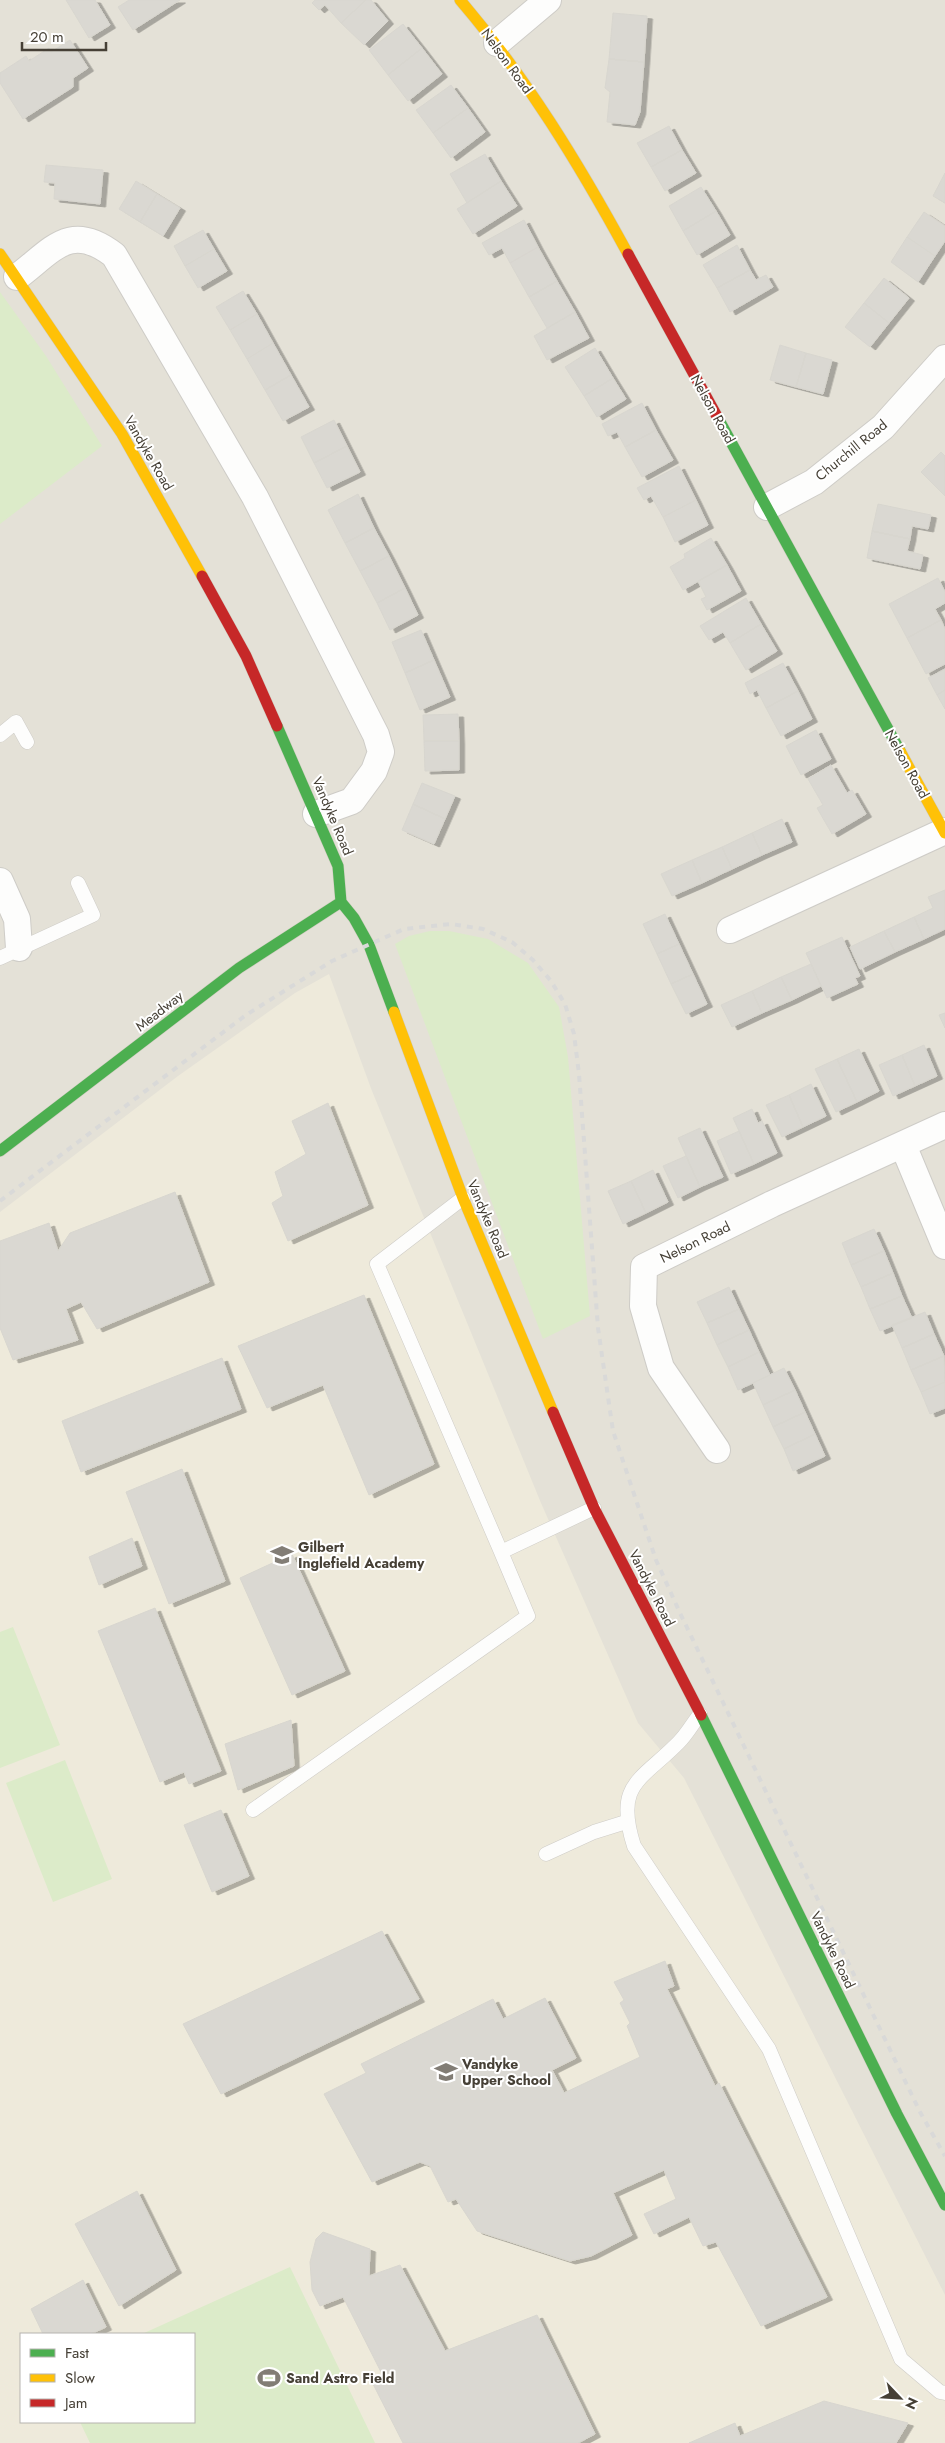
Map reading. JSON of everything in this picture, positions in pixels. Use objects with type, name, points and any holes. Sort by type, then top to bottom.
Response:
[{"type":"street","name":"Nelson Road","points":[[460,0],[497,43],[582,170],[945,832],[730,930]]},
{"type":"street","points":[[497,43],[548,0]]},
{"type":"street","points":[[17,278],[62,242],[75,238],[89,241],[114,255],[255,497],[376,735],[381,752],[374,771],[352,801],[316,814]]},
{"type":"street","name":"Vandyke Road","points":[[0,254],[122,434],[246,656],[338,866],[341,902],[354,918],[369,945],[462,1198],[594,1508],[700,1714],[897,2114],[945,2205]]},
{"type":"street","name":"Churchill Road","points":[[767,507],[814,482],[883,427],[945,358]]},
{"type":"street","points":[[0,881],[17,919],[9,953]]},
{"type":"street","name":"Meadway","points":[[0,1151],[239,968],[341,902]]},
{"type":"street","name":"Nelson Road","points":[[717,1450],[661,1368],[643,1306],[644,1267],[772,1204],[945,1125]]},
{"type":"street","points":[[903,1145],[945,1246]]},
{"type":"lane","points":[[0,735],[16,722],[27,742]]},
{"type":"lane","points":[[9,953],[93,915],[78,883]]},
{"type":"lane","points":[[253,1810],[528,1616],[377,1264],[462,1198]]},
{"type":"lane","points":[[501,1552],[594,1508]]},
{"type":"lane","points":[[700,1714],[679,1742],[650,1767],[630,1790],[626,1822],[634,1846],[768,2049],[901,2359],[940,2392],[945,2393]]},
{"type":"lane","points":[[546,1854],[594,1832],[626,1822]]},
{"type":"shaded area","points":[[0,0],[945,0],[945,2443],[0,2443]]},
{"type":"shaded area","points":[[329,974],[372,1091],[541,1503],[638,1723],[684,1778],[945,2295],[945,2443],[0,2443],[0,1212],[178,1076],[295,993]]},
{"type":"green space","points":[[0,292],[46,356],[102,446],[0,524]]},
{"type":"green space","points":[[430,931],[449,931],[488,939],[528,963],[559,1007],[568,1057],[590,1316],[543,1339],[395,944],[409,936]]},
{"type":"green space","points":[[13,1627],[60,1745],[0,1768],[0,1632]]},
{"type":"green space","points":[[65,1760],[112,1879],[53,1902],[6,1783]]},
{"type":"green space","name":"Sand Astro Field","points":[[290,2267],[375,2443],[90,2443],[80,2423],[195,2423],[195,2333],[144,2333]]},
{"type":"building","points":[[66,0],[95,0],[110,25],[89,38]]},
{"type":"building","points":[[129,0],[180,0],[133,30],[118,7]]},
{"type":"building","points":[[315,0],[366,0],[341,23],[325,5],[319,10],[312,3]]},
{"type":"building","points":[[366,0],[371,0],[388,21],[364,45],[341,23]]},
{"type":"building","points":[[613,13],[647,16],[644,62],[609,59]]},
{"type":"building","points":[[403,24],[422,48],[388,75],[369,50]]},
{"type":"building","points":[[70,40],[88,68],[73,78],[73,87],[23,119],[0,83],[0,73],[26,56],[29,61],[49,48],[51,52]]},
{"type":"building","points":[[422,48],[442,74],[408,101],[388,75]]},
{"type":"building","points":[[609,59],[644,62],[640,112],[635,125],[607,122],[610,92],[605,88]]},
{"type":"building","points":[[451,85],[468,108],[433,133],[416,110]]},
{"type":"building","points":[[468,108],[485,132],[451,158],[433,133]]},
{"type":"building","points":[[669,126],[682,150],[651,167],[637,143]]},
{"type":"building","points":[[682,150],[696,173],[665,191],[651,167]]},
{"type":"building","points":[[485,154],[501,181],[467,203],[450,174]]},
{"type":"building","points":[[46,165],[103,170],[100,204],[54,199],[55,183],[44,182]]},
{"type":"building","points":[[945,173],[945,203],[933,196]]},
{"type":"building","points":[[136,181],[157,194],[140,222],[119,209]]},
{"type":"building","points":[[501,181],[517,206],[473,234],[457,209]]},
{"type":"building","points":[[701,187],[716,211],[683,231],[669,206]]},
{"type":"building","points":[[157,194],[180,208],[163,236],[140,222]]},
{"type":"building","points":[[716,211],[730,235],[697,255],[683,231]]},
{"type":"building","points":[[924,212],[945,226],[945,241],[935,256],[907,237]]},
{"type":"building","points":[[524,220],[538,247],[510,263],[502,248],[489,255],[482,243]]},
{"type":"building","points":[[203,230],[214,249],[185,266],[174,246]]},
{"type":"building","points":[[907,237],[935,256],[918,282],[891,262]]},
{"type":"building","points":[[737,245],[750,270],[717,288],[703,265]]},
{"type":"building","points":[[538,247],[557,281],[529,297],[510,263]]},
{"type":"building","points":[[214,249],[227,271],[198,288],[185,266]]},
{"type":"building","points":[[750,270],[756,280],[766,275],[773,287],[730,312],[717,288]]},
{"type":"building","points":[[884,278],[909,298],[889,323],[864,303]]},
{"type":"building","points":[[557,281],[575,312],[547,328],[529,297]]},
{"type":"building","points":[[243,291],[257,314],[230,330],[216,307]]},
{"type":"building","points":[[864,303],[889,323],[870,347],[845,327]]},
{"type":"building","points":[[575,312],[589,338],[547,360],[534,336]]},
{"type":"building","points":[[257,314],[273,343],[247,359],[230,330]]},
{"type":"building","points":[[273,343],[291,375],[265,390],[247,359]]},
{"type":"building","points":[[780,345],[806,353],[796,387],[770,380]]},
{"type":"building","points":[[595,348],[613,378],[584,396],[565,367]]},
{"type":"building","points":[[806,353],[832,360],[823,394],[796,387]]},
{"type":"building","points":[[291,375],[309,407],[283,421],[265,390]]},
{"type":"building","points":[[613,378],[626,399],[597,417],[584,396]]},
{"type":"building","points":[[642,403],[656,430],[625,447],[617,432],[608,436],[602,424]]},
{"type":"building","points":[[334,420],[347,446],[314,463],[301,437]]},
{"type":"building","points":[[656,430],[673,460],[642,477],[625,447]]},
{"type":"building","points":[[347,446],[360,472],[327,488],[314,463]]},
{"type":"building","points":[[941,452],[945,456],[945,496],[921,472]]},
{"type":"building","points":[[679,466],[696,500],[663,517],[651,496],[644,500],[637,488]]},
{"type":"building","points":[[358,494],[374,528],[345,543],[328,510]]},
{"type":"building","points":[[696,500],[708,525],[675,542],[663,517]]},
{"type":"building","points":[[878,504],[931,515],[928,529],[912,526],[910,539],[872,531]]},
{"type":"building","points":[[374,528],[389,556],[360,571],[345,543]]},
{"type":"building","points":[[872,531],[910,539],[907,551],[923,555],[920,569],[867,558]]},
{"type":"building","points":[[711,538],[727,565],[683,590],[670,567],[685,558],[684,554]]},
{"type":"building","points":[[389,556],[405,588],[377,603],[360,571]]},
{"type":"building","points":[[727,565],[741,591],[707,610],[701,599],[706,597],[698,581]]},
{"type":"building","points":[[938,578],[945,592],[945,603],[935,609],[941,620],[907,638],[889,604]]},
{"type":"building","points":[[405,588],[418,615],[390,630],[377,603]]},
{"type":"building","points":[[746,598],[761,624],[730,643],[723,632],[709,640],[700,626]]},
{"type":"building","points":[[941,620],[945,629],[945,664],[926,674],[907,638]]},
{"type":"building","points":[[761,624],[777,651],[746,670],[730,643]]},
{"type":"building","points":[[421,630],[434,660],[405,673],[392,642]]},
{"type":"building","points":[[434,660],[450,697],[420,710],[405,673]]},
{"type":"building","points":[[783,663],[798,691],[766,708],[757,690],[750,694],[745,683]]},
{"type":"building","points":[[945,669],[945,690],[937,695],[928,678]]},
{"type":"building","points":[[945,690],[945,709],[937,695]]},
{"type":"building","points":[[798,691],[812,719],[781,736],[766,708]]},
{"type":"building","points":[[458,714],[459,741],[424,741],[423,715]]},
{"type":"building","points":[[816,730],[831,759],[801,775],[786,746]]},
{"type":"building","points":[[424,741],[459,741],[459,770],[425,771]]},
{"type":"building","points":[[831,765],[847,793],[852,790],[866,814],[832,834],[817,808],[823,805],[808,779]]},
{"type":"building","points":[[422,783],[455,796],[445,819],[413,804]]},
{"type":"building","points":[[413,804],[445,819],[434,844],[402,830]]},
{"type":"building","points":[[782,819],[792,842],[762,855],[752,833]]},
{"type":"building","points":[[752,833],[762,855],[732,869],[722,847]]},
{"type":"building","points":[[722,847],[732,869],[702,883],[692,860]]},
{"type":"building","points":[[692,860],[702,883],[672,896],[661,874]]},
{"type":"building","points":[[945,890],[945,929],[924,939],[914,917],[933,908],[928,897]]},
{"type":"building","points":[[665,914],[679,944],[657,954],[643,924]]},
{"type":"building","points":[[914,917],[924,939],[895,952],[884,931]]},
{"type":"building","points":[[884,931],[895,952],[860,969],[850,947]]},
{"type":"building","points":[[842,937],[860,976],[855,978],[858,984],[827,998],[806,953]]},
{"type":"building","points":[[679,944],[693,974],[671,984],[657,954]]},
{"type":"building","points":[[811,964],[821,986],[792,1000],[781,977]]},
{"type":"building","points":[[693,974],[707,1004],[686,1014],[671,984]]},
{"type":"building","points":[[781,977],[792,1000],[762,1013],[752,991]]},
{"type":"building","points":[[752,991],[762,1013],[732,1027],[721,1005]]},
{"type":"building","points":[[945,1013],[945,1028],[939,1015]]},
{"type":"building","points":[[924,1045],[937,1076],[915,1086],[902,1055]]},
{"type":"building","points":[[859,1049],[879,1091],[857,1102],[837,1059]]},
{"type":"building","points":[[902,1055],[915,1086],[893,1096],[879,1065]]},
{"type":"building","points":[[837,1059],[857,1102],[836,1112],[815,1069]]},
{"type":"building","points":[[811,1084],[826,1116],[803,1127],[789,1095]]},
{"type":"building","points":[[789,1095],[803,1127],[782,1137],[766,1105]]},
{"type":"building","points":[[328,1103],[368,1205],[288,1241],[272,1203],[283,1196],[275,1172],[306,1154],[292,1121]]},
{"type":"building","points":[[752,1109],[758,1123],[762,1121],[777,1153],[754,1164],[733,1118]]},
{"type":"building","points":[[700,1128],[723,1177],[700,1187],[678,1138]]},
{"type":"building","points":[[739,1131],[754,1164],[731,1174],[717,1141]]},
{"type":"building","points":[[686,1156],[700,1187],[678,1198],[663,1166]]},
{"type":"building","points":[[653,1170],[668,1202],[646,1213],[631,1181]]},
{"type":"building","points":[[631,1181],[646,1213],[623,1224],[608,1191]]},
{"type":"building","points":[[175,1192],[209,1282],[97,1329],[81,1302],[66,1309],[78,1340],[13,1360],[0,1328],[0,1241],[49,1223],[58,1251],[70,1233]]},
{"type":"building","points":[[874,1229],[884,1251],[851,1265],[842,1243]]},
{"type":"building","points":[[884,1251],[893,1273],[861,1287],[851,1265]]},
{"type":"building","points":[[893,1273],[902,1296],[870,1309],[861,1287]]},
{"type":"building","points":[[729,1287],[739,1309],[707,1323],[697,1302]]},
{"type":"building","points":[[364,1295],[434,1464],[369,1495],[323,1385],[267,1408],[238,1346]]},
{"type":"building","points":[[902,1296],[912,1318],[880,1331],[870,1309]]},
{"type":"building","points":[[739,1309],[749,1330],[717,1345],[707,1323]]},
{"type":"building","points":[[925,1312],[934,1334],[902,1348],[892,1325]]},
{"type":"building","points":[[749,1330],[759,1352],[728,1367],[717,1345]]},
{"type":"building","points":[[934,1334],[944,1356],[911,1370],[902,1348]]},
{"type":"building","points":[[759,1352],[770,1375],[738,1390],[728,1367]]},
{"type":"building","points":[[944,1356],[945,1382],[921,1392],[911,1370]]},
{"type":"building","points":[[222,1358],[241,1409],[81,1472],[62,1421]]},
{"type":"building","points":[[784,1368],[795,1390],[763,1405],[753,1383]]},
{"type":"building","points":[[945,1382],[945,1408],[930,1414],[921,1392]]},
{"type":"building","points":[[795,1390],[805,1412],[773,1427],[763,1405]]},
{"type":"building","points":[[805,1412],[815,1434],[784,1449],[773,1427]]},
{"type":"building","points":[[815,1434],[825,1456],[793,1471],[784,1449]]},
{"type":"building","points":[[182,1469],[225,1581],[169,1604],[126,1492]]},
{"type":"building","points":[[132,1538],[142,1566],[99,1585],[89,1557]]},
{"type":"building","points":[[292,1554],[345,1671],[292,1695],[240,1578]]},
{"type":"building","points":[[155,1608],[221,1771],[189,1784],[184,1772],[160,1782],[98,1631]]},
{"type":"building","points":[[291,1720],[294,1766],[238,1790],[225,1744]]},
{"type":"building","points":[[221,1810],[249,1876],[212,1892],[184,1825]]},
{"type":"building","points":[[382,1931],[419,1999],[221,2094],[183,2024]]},
{"type":"building","points":[[665,1961],[674,1986],[667,1989],[715,2086],[719,2083],[827,2297],[761,2326],[716,2242],[703,2246],[689,2217],[654,2234],[644,2214],[676,2199],[664,2170],[613,2193],[632,2235],[591,2256],[570,2261],[477,2231],[456,2199],[448,2202],[430,2166],[420,2162],[372,2182],[324,2094],[366,2073],[361,2064],[493,1999],[503,2019],[545,1998],[576,2058],[552,2070],[564,2093],[640,2057],[627,2026],[630,2023],[620,2003],[624,2000],[614,1982]]},
{"type":"building","points":[[137,2191],[176,2270],[119,2306],[75,2224]]},
{"type":"building","points":[[323,2232],[370,2249],[369,2276],[400,2265],[445,2351],[537,2315],[595,2434],[578,2443],[403,2443],[372,2382],[382,2374],[343,2297],[320,2306],[312,2290],[310,2262],[316,2239]]},
{"type":"building","points":[[83,2280],[106,2327],[93,2333],[43,2333],[31,2309]]},
{"type":"building","points":[[824,2401],[908,2423],[896,2443],[689,2443],[735,2423],[740,2436]]},
{"type":"railway","points":[[0,1201],[246,1015],[332,961],[404,929],[451,924],[483,929],[512,942],[533,960],[551,981],[565,1004],[574,1034],[579,1074],[598,1328],[613,1431],[656,1560],[920,2112],[945,2156]]},
{"type":"traffic: fast","points":[[719,420],[900,751]]},
{"type":"traffic: fast","points":[[277,726],[338,866],[341,902],[354,918],[369,945],[394,1012]]},
{"type":"traffic: fast","points":[[0,1151],[239,968],[341,902]]},
{"type":"traffic: fast","points":[[701,1715],[897,2114],[945,2205]]},
{"type":"traffic: slow","points":[[460,0],[529,90],[571,154],[628,254]]},
{"type":"traffic: slow","points":[[0,254],[122,434],[202,576]]},
{"type":"traffic: slow","points":[[900,751],[945,833]]},
{"type":"traffic: slow","points":[[394,1012],[463,1198],[553,1412]]},
{"type":"traffic: jam","points":[[628,254],[719,420]]},
{"type":"traffic: jam","points":[[202,576],[246,656],[277,726]]},
{"type":"traffic: jam","points":[[553,1412],[594,1508],[701,1715]]},
{"type":"place","name":"Gilbert Inglefield Academy","points":[[282,1555]]},
{"type":"place","name":"Vandyke Upper School","points":[[446,2072]]},
{"type":"place","name":"Sand Astro Field","points":[[269,2378]]}]
